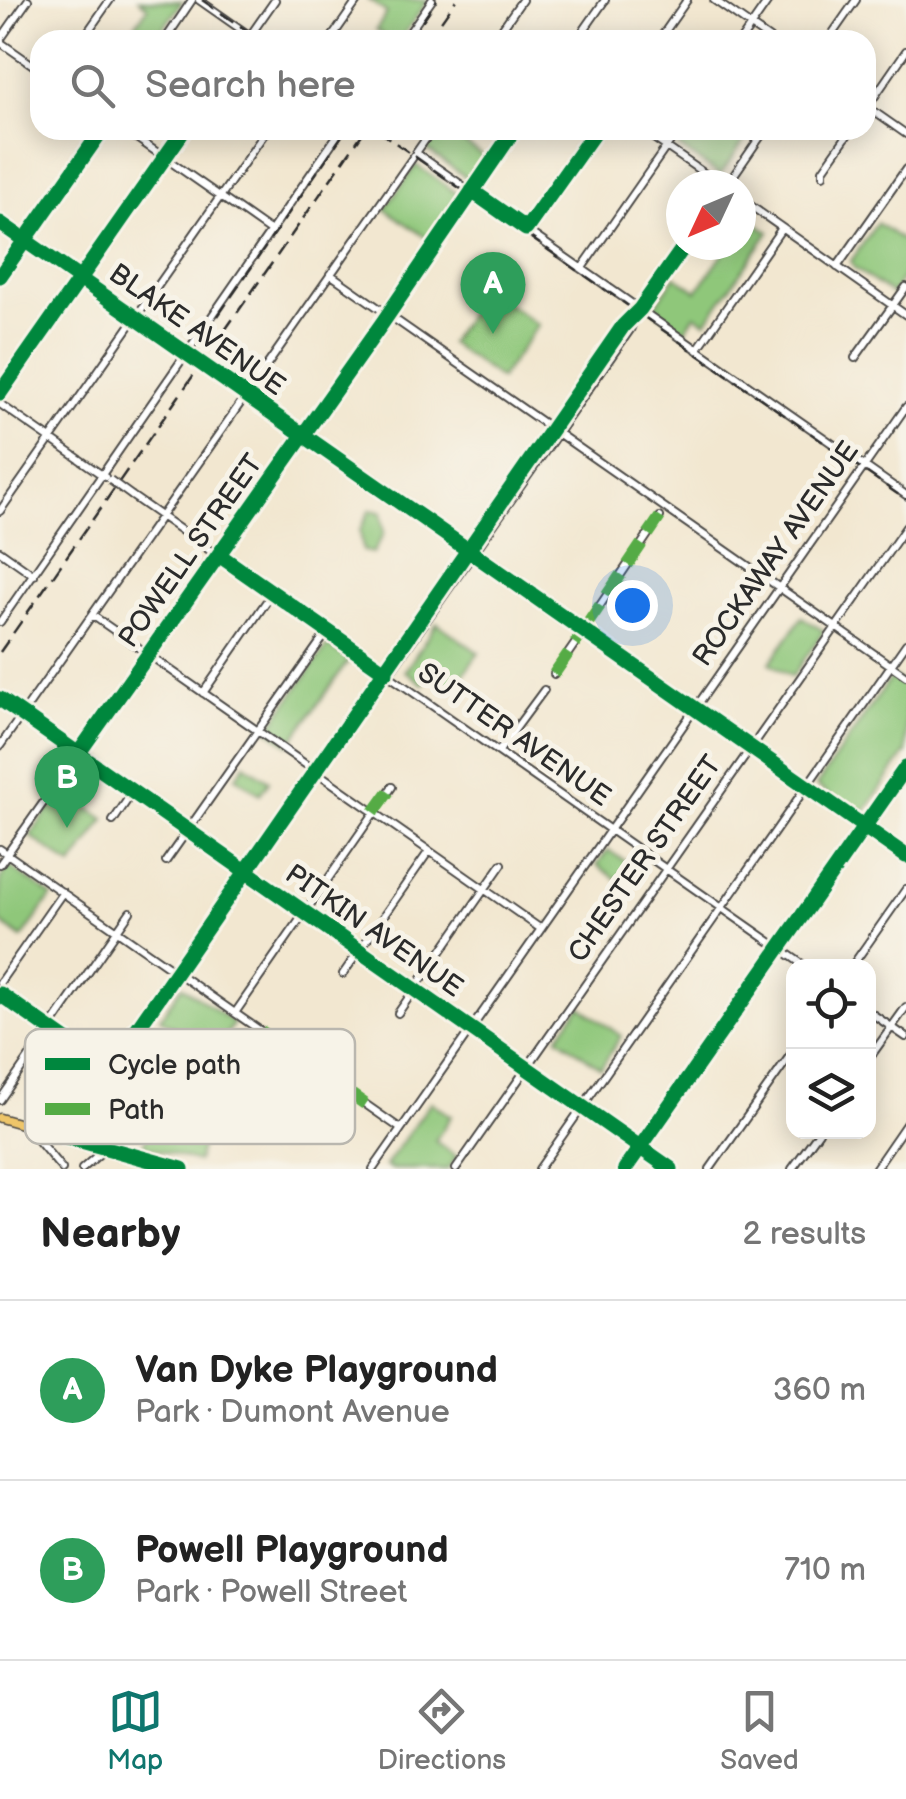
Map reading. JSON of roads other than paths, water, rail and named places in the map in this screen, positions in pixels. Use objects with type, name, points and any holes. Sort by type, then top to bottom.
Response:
[{"type":"main road","points":[[0,1118],[25,1126]]},
{"type":"main road","points":[[92,1144],[182,1169]]},
{"type":"street","points":[[28,0],[0,41],[30,63]]},
{"type":"street","points":[[89,30],[110,0]]},
{"type":"street","points":[[172,30],[196,0],[239,30]]},
{"type":"street","points":[[256,30],[275,0]]},
{"type":"street","points":[[337,30],[358,0]]},
{"type":"street","points":[[411,30],[432,0]]},
{"type":"street","points":[[501,30],[522,0]]},
{"type":"street","points":[[583,30],[604,0]]},
{"type":"street","points":[[666,30],[687,0]]},
{"type":"street","points":[[714,0],[757,30]]},
{"type":"street","points":[[748,30],[769,0]]},
{"type":"street","points":[[835,30],[856,0]]},
{"type":"street","points":[[876,93],[906,52]]},
{"type":"street","points":[[876,114],[906,134]]},
{"type":"street","points":[[0,276],[95,140]]},
{"type":"street","points":[[139,140],[271,232]]},
{"type":"street","points":[[0,393],[177,140]]},
{"type":"street","points":[[0,510],[259,140]]},
{"type":"street","points":[[0,622],[107,478],[334,140]]},
{"type":"street","points":[[0,746],[425,140]]},
{"type":"street","name":"POWELL STREET","points":[[0,864],[4,851],[78,754],[304,435],[507,140]]},
{"type":"street","points":[[526,229],[589,140]]},
{"type":"street","points":[[656,140],[701,170]]},
{"type":"street","points":[[582,268],[671,140]]},
{"type":"street","points":[[735,170],[758,140]]},
{"type":"street","points":[[823,175],[822,170],[844,140]]},
{"type":"street","points":[[416,152],[906,495]]},
{"type":"street","points":[[838,267],[906,169]]},
{"type":"street","points":[[756,210],[906,315]]},
{"type":"street","name":"BLAKE AVENUE","points":[[0,223],[906,856]]},
{"type":"street","points":[[697,350],[782,228]]},
{"type":"street","points":[[137,1029],[386,672],[394,667],[554,432],[630,330],[674,260]]},
{"type":"street","points":[[330,274],[906,676]]},
{"type":"street","points":[[855,358],[906,287]]},
{"type":"street","name":"SUTTER AVENUE","points":[[0,404],[795,959]]},
{"type":"street","name":"ROCKAWAY AVENUE","points":[[373,1169],[906,407]]},
{"type":"street","points":[[586,626],[660,517]]},
{"type":"street","name":"CHESTER STREET","points":[[456,1169],[906,527]]},
{"type":"street","points":[[0,551],[34,574]]},
{"type":"street","points":[[203,693],[273,592]]},
{"type":"street","points":[[92,615],[541,929]]},
{"type":"street","points":[[166,861],[328,631]]},
{"type":"street","points":[[554,674],[581,636]]},
{"type":"street","points":[[539,1169],[906,644]]},
{"type":"street","points":[[499,751],[544,690]]},
{"type":"street","name":"PITKIN AVENUE","points":[[0,700],[671,1169]]},
{"type":"street","points":[[625,1169],[906,767]]},
{"type":"street","points":[[235,1013],[392,787]]},
{"type":"street","points":[[112,821],[132,793]]},
{"type":"street","points":[[4,851],[258,1029]]},
{"type":"street","points":[[343,974],[429,851]]},
{"type":"street","points":[[398,1012],[502,864]]},
{"type":"street","points":[[857,959],[906,889]]},
{"type":"street","points":[[0,982],[62,892]]},
{"type":"street","points":[[0,994],[50,1029],[130,912]]},
{"type":"street","points":[[876,1049],[906,1007]]},
{"type":"street","points":[[876,1016],[906,1037]]},
{"type":"street","points":[[710,1169],[786,1061]]},
{"type":"street","points":[[0,1100],[25,1064]]},
{"type":"street","points":[[355,1097],[401,1129]]},
{"type":"street","points":[[874,1169],[906,1124]]},
{"type":"street","points":[[792,1169],[813,1139]]},
{"type":"street","points":[[41,1144],[62,1169]]},
{"type":"street","points":[[82,1169],[107,1148]]},
{"type":"railway","points":[[202,0],[246,30]]},
{"type":"railway","points":[[416,30],[437,0]]},
{"type":"railway","points":[[435,30],[456,0]]},
{"type":"railway","points":[[218,316],[339,140]]},
{"type":"railway","points":[[0,652],[358,140]]},
{"type":"railway","points":[[391,140],[906,500]]},
{"type":"place","name":"Van Dyke Playground","points":[[493,334]]},
{"type":"place","name":"Powell Playground","points":[[67,828]]}]
